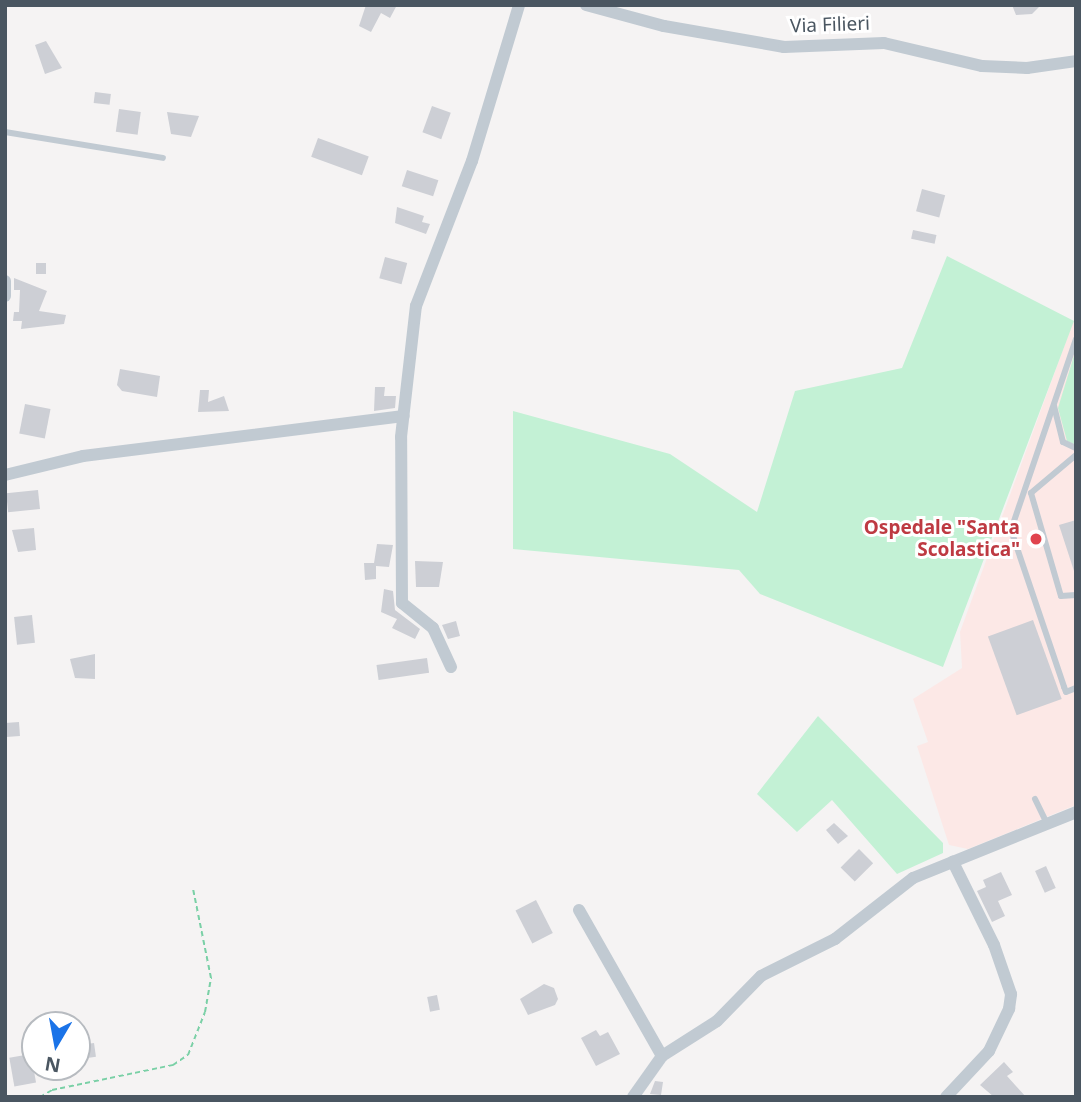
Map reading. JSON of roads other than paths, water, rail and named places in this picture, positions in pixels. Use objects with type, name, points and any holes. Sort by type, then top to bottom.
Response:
[{"type":"street","points":[[451,667],[433,628],[402,603],[400,477],[404,416],[416,306],[472,161],[519,5]]},
{"type":"street","name":"Via Filieri","points":[[593,6],[664,26],[783,47],[884,43],[982,66],[1027,68],[1076,61]]},
{"type":"street","points":[[5,281],[5,296]]},
{"type":"street","points":[[5,475],[83,456],[404,416]]},
{"type":"street","points":[[633,1097],[662,1056],[717,1021],[761,976],[835,939],[896,889],[953,862],[1076,811]]},
{"type":"street","points":[[946,1097],[989,1052],[1009,1009],[1010,994],[994,945],[953,862]]},
{"type":"street","points":[[579,910],[662,1056]]},
{"type":"lane","points":[[5,132],[163,158]]},
{"type":"lane","points":[[1076,339],[1011,530],[1066,692],[1076,688]]},
{"type":"lane","points":[[1054,404],[1063,442],[1076,448]]},
{"type":"lane","points":[[1076,455],[1031,492],[1061,596],[1076,595]]},
{"type":"lane","points":[[1035,799],[1047,824]]},
{"type":"place","name":"Ospedale \"Santa Scolastica\"","points":[[1036,539]]}]
